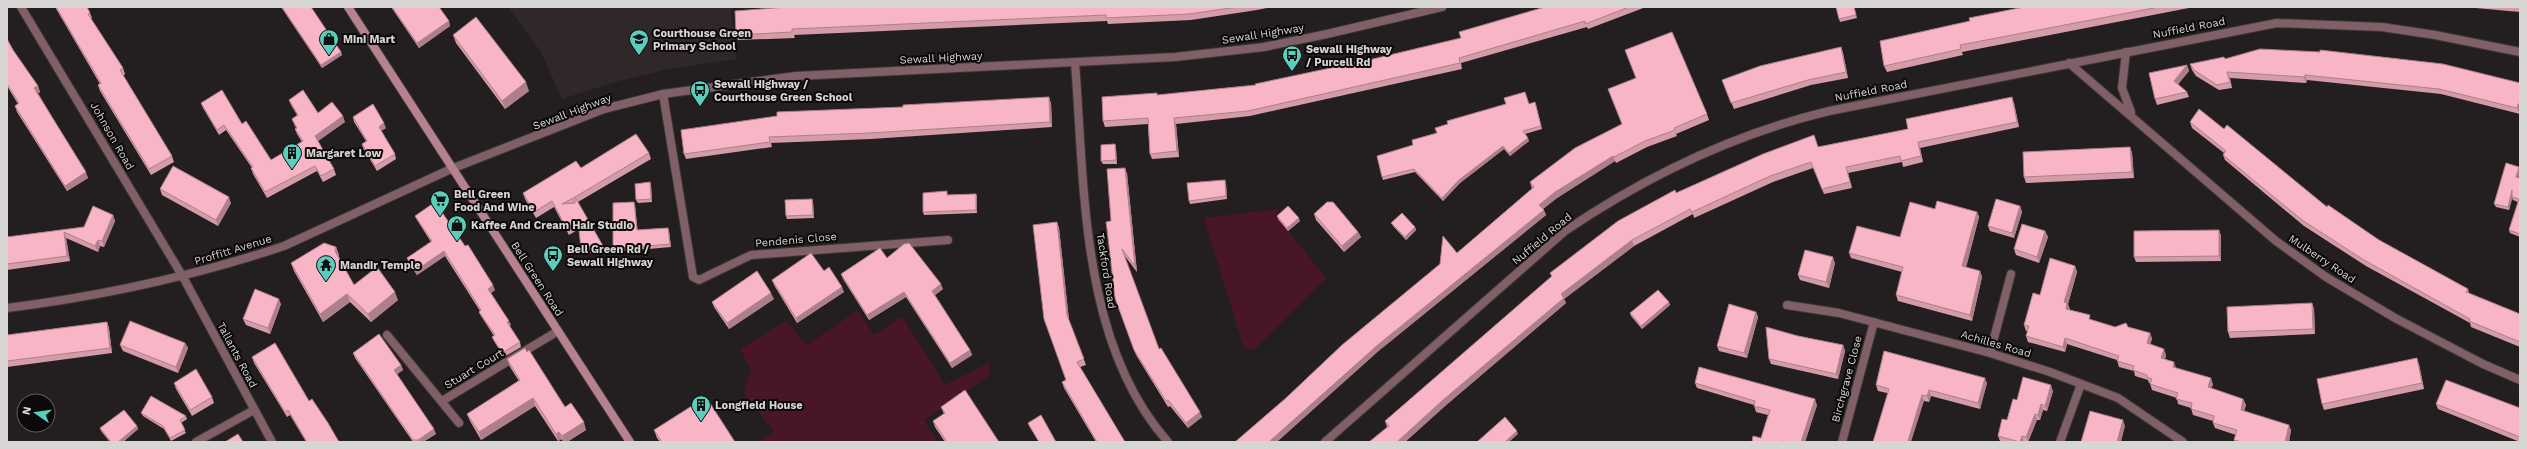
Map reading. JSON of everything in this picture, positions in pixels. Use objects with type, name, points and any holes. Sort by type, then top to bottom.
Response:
[{"type":"main road","name":"Bell Green Road","points":[[348,7],[451,169],[630,442]]},
{"type":"street","name":"Johnson Road","points":[[21,7],[183,277]]},
{"type":"street","name":"Sewall Highway","points":[[451,169],[604,109],[663,94],[796,76],[1175,57],[1264,47],[1442,7]]},
{"type":"street","name":"Nuffield Road","points":[[1325,442],[1565,231],[1604,205],[1675,166],[1712,149],[1802,117],[2069,63],[2278,23],[2382,27],[2435,35],[2520,52]]},
{"type":"street","name":"Mulberry Road","points":[[2126,52],[2122,88],[2129,109],[2136,120]]},
{"type":"street","name":"Tackford Road","points":[[1075,63],[1091,257],[1103,320],[1128,382],[1158,431],[1168,442]]},
{"type":"street","name":"Mulberry Road","points":[[2069,63],[2276,241],[2326,277],[2394,318],[2483,364],[2520,380]]},
{"type":"street","name":"Pendenis Close","points":[[663,94],[693,277],[699,280],[751,255],[948,240]]},
{"type":"street","name":"Proffitt Avenue","points":[[7,308],[50,303],[183,277],[284,246],[451,169]]},
{"type":"street","points":[[1990,353],[2011,274]]},
{"type":"street","name":"Tallants Road","points":[[183,277],[272,442]]},
{"type":"street","name":"Achilles Road","points":[[1787,305],[1839,313],[1990,353],[2050,372],[2118,398],[2183,442]]},
{"type":"street","name":"Birchgrave Close","points":[[1842,442],[1874,322]]},
{"type":"street","name":"Stuart Court","points":[[442,401],[558,331]]},
{"type":"street","name":"Stuart Court","points":[[387,334],[459,423]]},
{"type":"street","points":[[2060,442],[2081,384]]},
{"type":"street","points":[[196,442],[254,410]]},
{"type":"shaded area","name":"Courthouse Green Primary School","points":[[508,7],[731,7],[736,59],[669,69],[615,82],[562,99],[541,52]]},
{"type":"shaded area","points":[[1278,209],[1283,225],[1326,278],[1255,349],[1244,349],[1204,218]]},
{"type":"shaded area","points":[[858,310],[874,335],[902,316],[945,385],[989,363],[990,375],[924,420],[938,442],[759,442],[774,432],[744,393],[751,369],[740,349],[786,321],[807,345]]},
{"type":"building","points":[[56,7],[87,7],[90,13],[88,14],[123,68],[120,70],[172,156],[149,169],[98,85],[101,83]]},
{"type":"building","points":[[282,7],[311,7],[341,52],[321,65]]},
{"type":"building","points":[[392,7],[439,7],[449,21],[417,43]]},
{"type":"building","points":[[787,7],[1237,7],[1189,14],[1106,18],[1106,15],[792,29],[792,32],[736,35],[735,11]]},
{"type":"building","points":[[1545,7],[1629,7],[1585,24],[1585,21],[1459,58],[1460,63],[1248,111],[1174,118],[1177,151],[1150,154],[1148,118],[1103,121],[1102,97],[1157,93],[1157,95],[1256,85],[1255,84],[1373,59],[1461,38],[1459,32]]},
{"type":"building","points":[[1836,7],[1854,7],[1856,15],[1839,19]]},
{"type":"building","points":[[2024,7],[2159,7],[1960,45],[1961,49],[1884,66],[1880,41],[1970,21],[1969,18]]},
{"type":"building","points":[[476,17],[526,82],[502,101],[453,35]]},
{"type":"building","points":[[1672,32],[1707,114],[1674,128],[1675,130],[1645,141],[1614,157],[1613,156],[1555,192],[1539,205],[1544,210],[1379,344],[1269,442],[1235,442],[1286,398],[1342,345],[1440,264],[1443,236],[1457,253],[1534,187],[1530,182],[1575,148],[1622,124],[1608,89],[1636,78],[1625,50]]},
{"type":"building","points":[[7,39],[38,86],[34,88],[86,172],[65,186],[15,106],[19,103],[7,84]]},
{"type":"building","points":[[1841,47],[1846,72],[1808,80],[1731,103],[1722,80],[1760,66]]},
{"type":"building","points":[[2260,49],[2320,52],[2320,50],[2443,64],[2520,83],[2520,104],[2518,104],[2517,108],[2439,89],[2305,75],[2304,77],[2227,72],[2230,82],[2217,85],[2194,70],[2190,64],[2224,57],[2225,59]]},
{"type":"building","points":[[2187,65],[2174,81],[2187,92],[2155,99],[2149,73]]},
{"type":"building","points":[[222,90],[242,124],[246,121],[271,160],[303,141],[295,129],[297,128],[292,119],[298,115],[289,100],[303,90],[318,113],[332,102],[343,116],[315,136],[334,169],[321,176],[315,166],[265,192],[251,168],[253,167],[224,125],[217,130],[201,103]]},
{"type":"building","points":[[1525,92],[1529,104],[1535,102],[1541,126],[1523,131],[1528,138],[1509,153],[1503,146],[1459,180],[1442,198],[1414,169],[1382,177],[1377,156],[1413,145],[1412,140],[1437,133],[1435,128],[1448,124],[1447,121],[1506,104],[1504,98]]},
{"type":"building","points":[[1049,97],[1050,122],[869,133],[769,137],[770,142],[684,154],[681,130],[777,116],[777,112],[903,107],[903,105]]},
{"type":"building","points":[[2012,97],[2017,122],[1918,142],[1921,156],[1901,161],[1900,156],[1846,167],[1850,182],[1822,189],[1811,162],[1770,176],[1692,212],[1690,209],[1632,240],[1561,294],[1564,298],[1443,400],[1398,442],[1369,442],[1389,426],[1385,421],[1552,276],[1550,273],[1618,221],[1675,190],[1676,193],[1763,154],[1814,135],[1818,147],[1908,129],[1906,119]]},
{"type":"building","points":[[373,104],[384,123],[379,127],[395,154],[375,166],[362,144],[367,141],[353,117]]},
{"type":"building","points":[[2199,109],[2224,129],[2227,125],[2327,207],[2328,205],[2379,240],[2468,289],[2466,292],[2520,314],[2520,342],[2469,321],[2470,319],[2364,260],[2302,220],[2223,155],[2226,151],[2190,122]]},
{"type":"building","points":[[636,134],[649,153],[575,197],[603,246],[581,248],[578,222],[567,229],[552,201],[534,212],[523,193],[576,161],[581,168]],"holes":[[[575,197],[575,203],[562,204]]]},
{"type":"building","points":[[1115,144],[1116,160],[1101,161],[1101,145]]},
{"type":"building","points":[[2130,147],[2132,172],[2024,177],[2023,152]]},
{"type":"building","points":[[2506,163],[2519,167],[2516,177],[2520,178],[2520,234],[2509,230],[2519,199],[2512,197],[2512,190],[2508,207],[2494,204]]},
{"type":"building","points":[[173,166],[229,197],[216,220],[160,189]]},
{"type":"building","points":[[1125,168],[1135,266],[1122,249],[1159,349],[1161,348],[1200,412],[1186,423],[1168,400],[1166,401],[1134,350],[1115,298],[1106,222],[1111,221],[1107,169]]},
{"type":"building","points":[[1225,180],[1226,196],[1189,201],[1187,183]]},
{"type":"building","points":[[650,182],[651,199],[636,200],[635,184]]},
{"type":"building","points":[[947,191],[947,195],[976,194],[976,210],[923,212],[923,193]]},
{"type":"building","points":[[812,199],[813,215],[786,216],[785,200]]},
{"type":"building","points":[[1996,199],[2020,206],[2012,233],[1988,226]]},
{"type":"building","points":[[1937,201],[1977,212],[1962,266],[1980,271],[1970,315],[1896,295],[1903,267],[1849,253],[1857,226],[1900,237],[1910,202],[1935,209]]},
{"type":"building","points":[[435,202],[465,246],[468,245],[493,285],[488,289],[509,321],[507,322],[520,342],[502,353],[492,337],[495,335],[479,312],[481,310],[444,251],[415,271],[407,258],[432,241],[415,216]]},
{"type":"building","points":[[634,202],[637,230],[668,228],[670,244],[613,249],[613,203]]},
{"type":"building","points":[[1327,202],[1333,202],[1358,232],[1342,246],[1314,214]]},
{"type":"building","points":[[93,206],[113,215],[102,241],[98,240],[95,246],[64,232],[67,256],[7,264],[7,237],[84,227]]},
{"type":"building","points":[[1288,206],[1299,218],[1287,228],[1277,216]]},
{"type":"building","points":[[1402,213],[1415,227],[1405,237],[1391,223]]},
{"type":"building","points":[[1057,222],[1067,315],[1084,359],[1077,362],[1125,442],[1097,442],[1062,382],[1066,380],[1044,319],[1033,225]]},
{"type":"building","points":[[2022,224],[2045,231],[2037,257],[2014,249]]},
{"type":"building","points":[[2219,230],[2219,256],[2134,257],[2134,231]]},
{"type":"building","name":"Mandir Temple","points":[[324,243],[336,247],[335,251],[354,285],[377,267],[395,292],[368,314],[347,294],[320,314],[291,263]]},
{"type":"building","points":[[909,243],[941,284],[932,291],[970,350],[950,363],[904,292],[867,315],[841,274],[880,248],[887,258],[904,244]]},
{"type":"building","points":[[1805,250],[1833,257],[1826,282],[1798,275]]},
{"type":"building","points":[[811,253],[824,271],[829,267],[842,287],[796,318],[772,280]]},
{"type":"building","points":[[2050,258],[2075,266],[2064,302],[2067,303],[2066,309],[2090,315],[2089,319],[2115,327],[2126,323],[2128,327],[2150,333],[2147,343],[2164,349],[2161,358],[2174,362],[2173,367],[2211,378],[2208,387],[2243,399],[2241,410],[2289,425],[2285,442],[2242,442],[2234,440],[2237,430],[2213,423],[2214,416],[2191,409],[2192,403],[2176,399],[2178,393],[2150,384],[2152,379],[2147,377],[2147,375],[2133,370],[2134,366],[2117,361],[2119,356],[2065,338],[2063,347],[2026,336],[2029,326],[2024,325],[2033,293],[2040,295]]},
{"type":"building","points":[[757,271],[771,293],[727,323],[712,302]]},
{"type":"building","points":[[255,289],[279,299],[268,328],[243,319]]},
{"type":"building","points":[[1658,290],[1669,302],[1641,326],[1630,313]]},
{"type":"building","points":[[2312,303],[2313,329],[2228,332],[2227,307]]},
{"type":"building","points":[[1729,304],[1756,312],[1744,353],[1717,346]]},
{"type":"building","points":[[130,321],[185,343],[176,367],[120,345]]},
{"type":"building","points":[[107,322],[110,348],[7,361],[7,335]]},
{"type":"building","points":[[1766,327],[1798,336],[1843,345],[1836,374],[1769,359]]},
{"type":"building","points":[[379,334],[401,365],[394,370],[434,429],[418,440],[413,440],[353,353]]},
{"type":"building","points":[[275,343],[309,401],[312,399],[339,442],[307,442],[288,410],[285,412],[252,357]]},
{"type":"building","points":[[525,348],[527,352],[529,350],[565,407],[571,403],[584,422],[562,436],[559,432],[556,434],[533,398],[479,432],[467,414],[520,380],[507,359]]},
{"type":"building","points":[[1884,351],[1985,378],[1978,403],[1929,390],[1927,396],[1922,395],[1908,441],[1910,442],[1873,442],[1889,389],[1876,385]]},
{"type":"building","points":[[2417,358],[2422,383],[2322,404],[2317,379]]},
{"type":"building","points":[[1699,367],[1815,399],[1801,442],[1752,442],[1753,436],[1761,438],[1770,410],[1754,406],[1755,401],[1695,383]]},
{"type":"building","points":[[196,369],[212,397],[190,410],[174,383]]},
{"type":"building","points":[[2023,377],[2051,385],[2045,406],[2041,404],[2038,415],[2035,414],[2026,437],[2022,436],[2020,442],[1998,436],[2002,419],[2007,420],[2013,399],[2017,400]]},
{"type":"building","points":[[2446,380],[2520,408],[2520,437],[2436,404]]},
{"type":"building","points":[[965,390],[999,442],[947,442],[933,421],[945,413],[941,407]]},
{"type":"building","points":[[151,396],[186,416],[180,420],[185,430],[170,438],[163,426],[141,413]]},
{"type":"building","name":"Longfield House","points":[[706,397],[735,442],[662,442],[654,430]]},
{"type":"building","points":[[124,410],[137,426],[118,442],[111,442],[100,428]]},
{"type":"building","points":[[2090,411],[2123,420],[2117,442],[2081,442]]},
{"type":"building","points":[[1041,415],[1056,442],[1039,442],[1028,423]]},
{"type":"building","points":[[1505,417],[1517,431],[1505,442],[1477,442]]},
{"type":"building","points":[[238,434],[243,442],[225,442]]},
{"type":"place","name":"Mini Mart","points":[[329,56]]},
{"type":"place","name":"Courthouse Green Primary School","points":[[639,56]]},
{"type":"place","name":"Sewall Highway / Purcell Rd","points":[[1292,72]]},
{"type":"place","name":"Sewall Highway / Courthouse Green School","points":[[700,107]]},
{"type":"place","name":"Margaret Low","points":[[292,170]]},
{"type":"place","name":"Bell Green Food And Wine","points":[[440,217]]},
{"type":"place","name":"Kaffee And Cream Hair Studio","points":[[457,242]]},
{"type":"place","name":"Bell Green Rd / Sewall Highway","points":[[553,272]]},
{"type":"place","name":"Mandir Temple","points":[[326,282]]},
{"type":"place","name":"Longfield House","points":[[701,422]]}]
